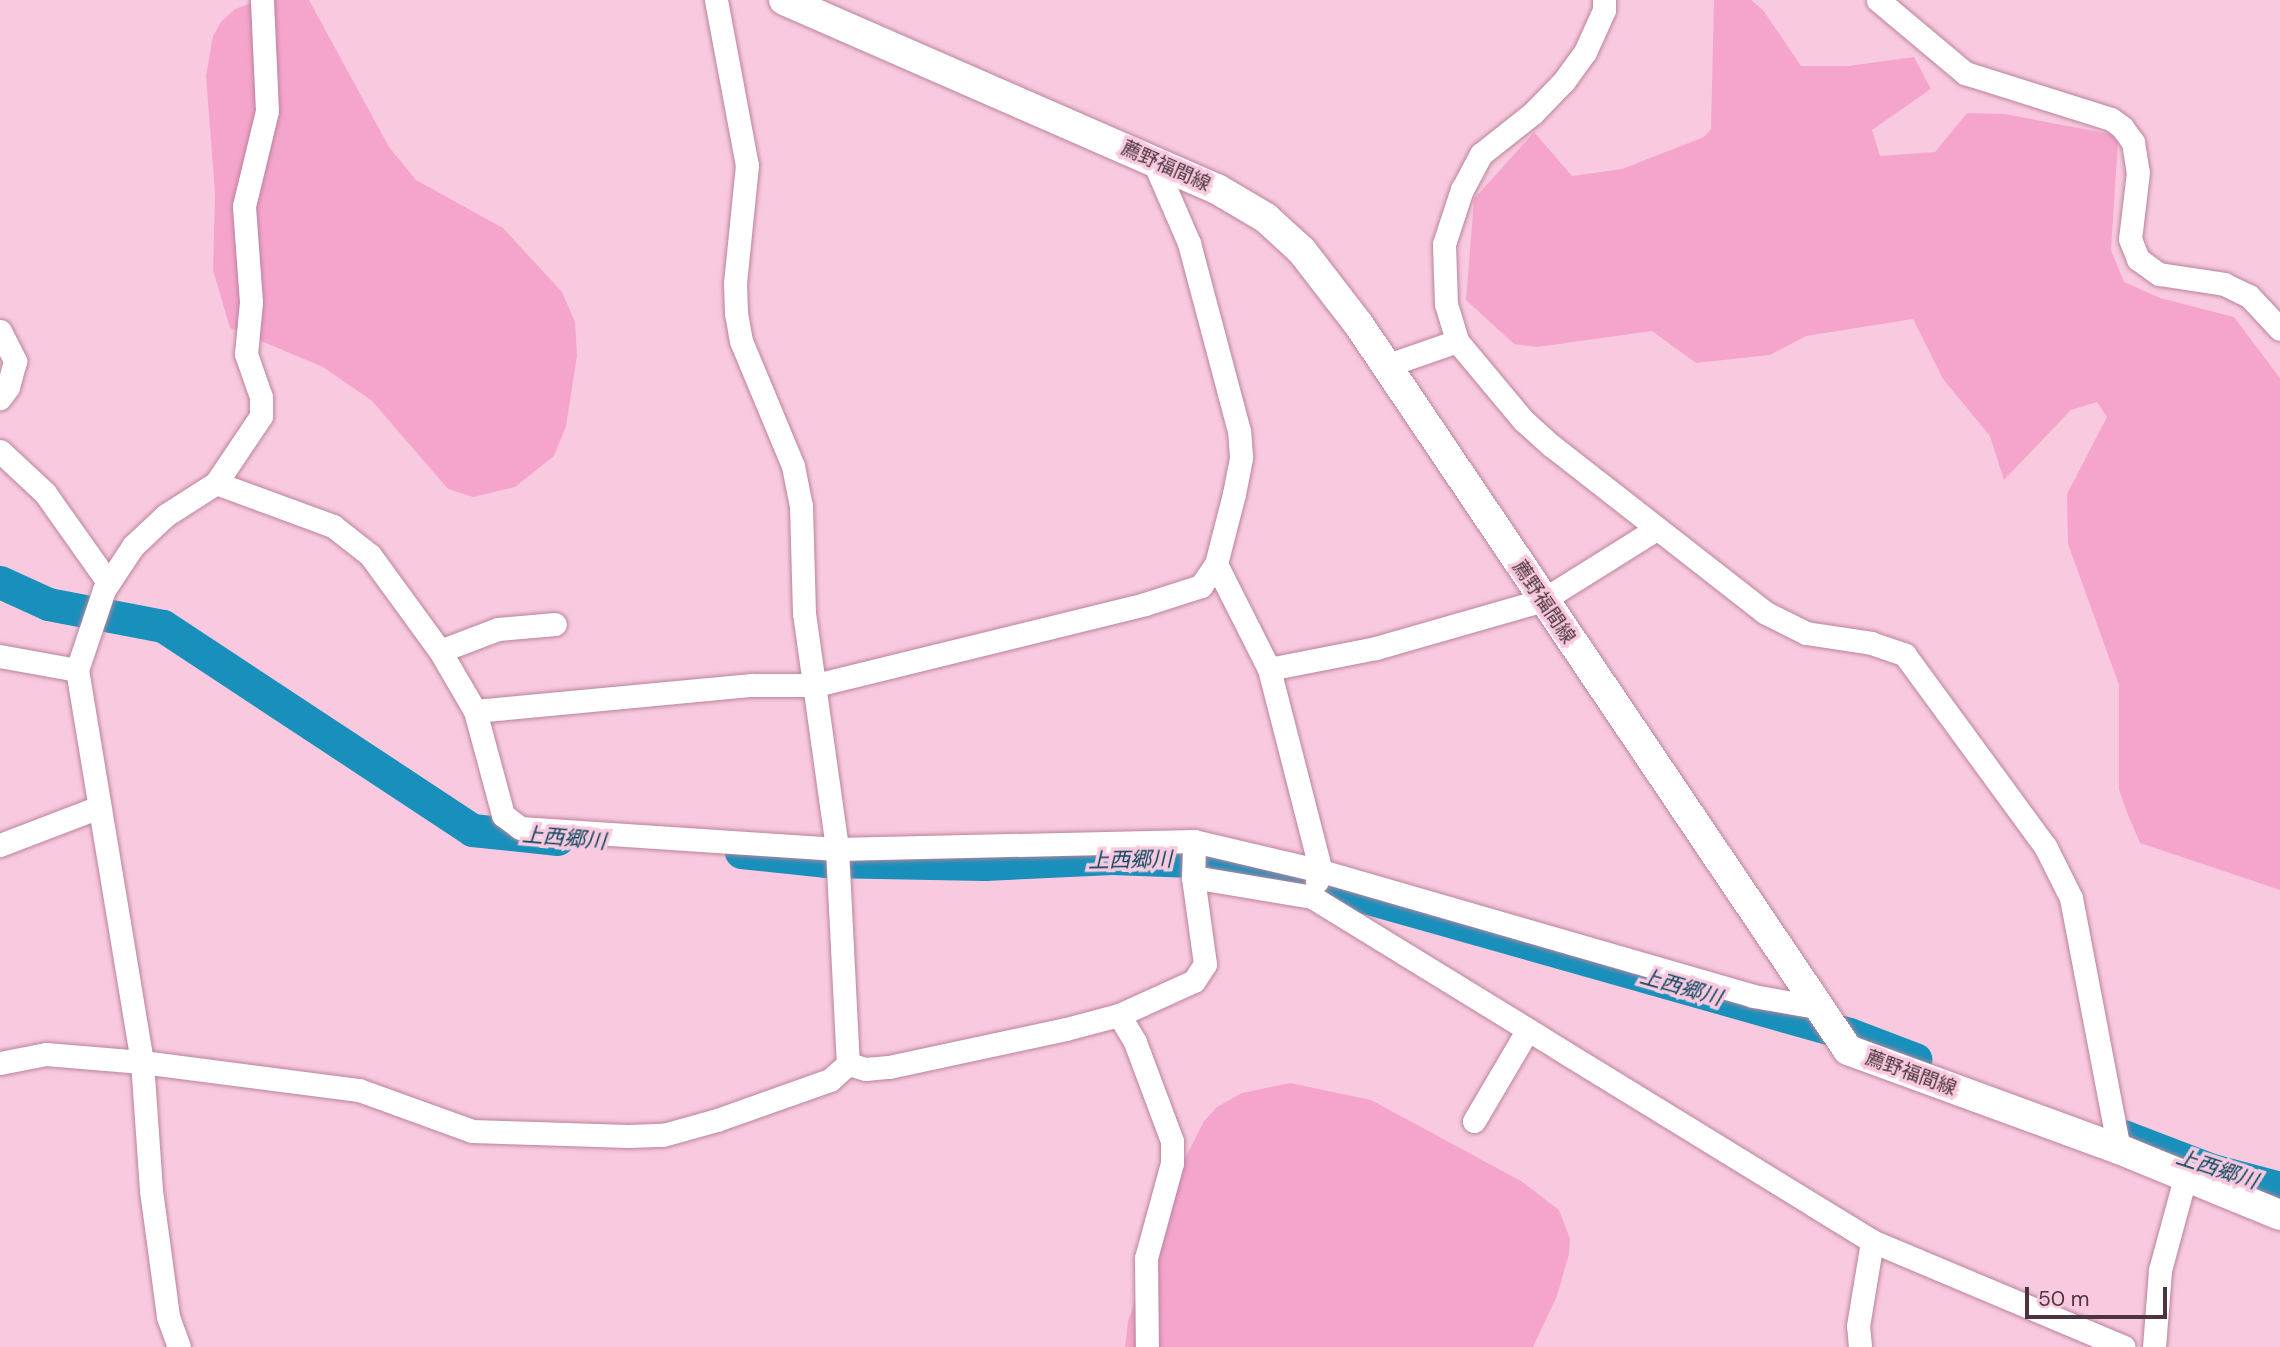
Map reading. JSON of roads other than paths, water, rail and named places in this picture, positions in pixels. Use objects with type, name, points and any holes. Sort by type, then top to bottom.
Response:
[{"type":"main road","name":"薦野福間線","points":[[784,0],[1217,190],[1266,218],[1310,261],[1385,366],[1848,1050],[2119,1140],[2186,1178],[2280,1215]]},
{"type":"street","points":[[179,1347],[168,1316],[142,1062],[77,670],[106,586],[133,546],[166,515],[216,483],[261,416],[261,397],[246,354],[251,302],[244,206],[267,111],[262,0]]},
{"type":"street","points":[[716,0],[747,165],[734,284],[736,313],[741,341],[793,467],[801,506],[804,613],[837,849],[848,1064]]},
{"type":"street","points":[[1878,0],[1965,73],[2112,119],[2122,127],[2133,142],[2138,172],[2130,239],[2138,259],[2159,274],[2224,284],[2249,296],[2280,330]]},
{"type":"street","points":[[1607,3],[1585,52],[1564,81],[1533,113],[1480,154],[1462,189],[1444,244],[1446,304],[1457,341],[1524,421],[1656,529],[1718,571],[1766,613],[1806,633],[1871,643],[1905,655],[2045,846],[2071,898],[2119,1140]]},
{"type":"street","points":[[475,711],[752,685],[816,685],[1190,592],[1201,586],[1216,564],[1241,457],[1239,431],[1189,243],[1153,160]]},
{"type":"street","points":[[0,331],[15,360],[8,387],[0,398]]},
{"type":"street","points":[[1385,366],[1457,341]]},
{"type":"street","points":[[0,451],[45,493],[106,586]]},
{"type":"street","points":[[216,483],[333,526],[378,564],[440,651],[475,711],[503,815],[520,828],[837,849],[1193,860],[1316,883],[1753,996],[1826,1021]]},
{"type":"street","points":[[1269,669],[1376,648],[1543,600],[1656,529]]},
{"type":"street","points":[[1216,564],[1269,669],[1316,883]]},
{"type":"street","points":[[440,651],[498,629],[555,624]]},
{"type":"street","points":[[0,656],[77,670]]},
{"type":"street","points":[[0,845],[99,807]]},
{"type":"street","points":[[1193,860],[1316,883],[1527,1031],[1872,1241],[2124,1347]]},
{"type":"street","points":[[848,1064],[865,1069],[942,1058],[1119,1015],[1194,981],[1205,964],[1193,860]]},
{"type":"street","points":[[1119,1015],[1135,1042],[1172,1141],[1172,1163],[1146,1258],[1147,1347]]},
{"type":"street","points":[[1474,1121],[1527,1031]]},
{"type":"street","points":[[0,1063],[46,1054],[142,1062],[359,1090],[472,1131],[628,1136],[663,1135],[717,1120],[830,1080],[848,1064]]},
{"type":"street","points":[[2154,1347],[2160,1270],[2186,1178]]},
{"type":"street","points":[[1860,1347],[1858,1326],[1872,1241]]},
{"type":"waterway","name":"上西郷川","points":[[0,582],[48,604],[163,626],[472,830],[558,839]]},
{"type":"waterway","name":"上西郷川","points":[[741,852],[825,861],[984,864],[1112,858],[1219,862],[1337,889],[1849,1034],[1915,1059]]},
{"type":"waterway","name":"上西郷川","points":[[2123,1136],[2212,1170],[2280,1188]]}]
